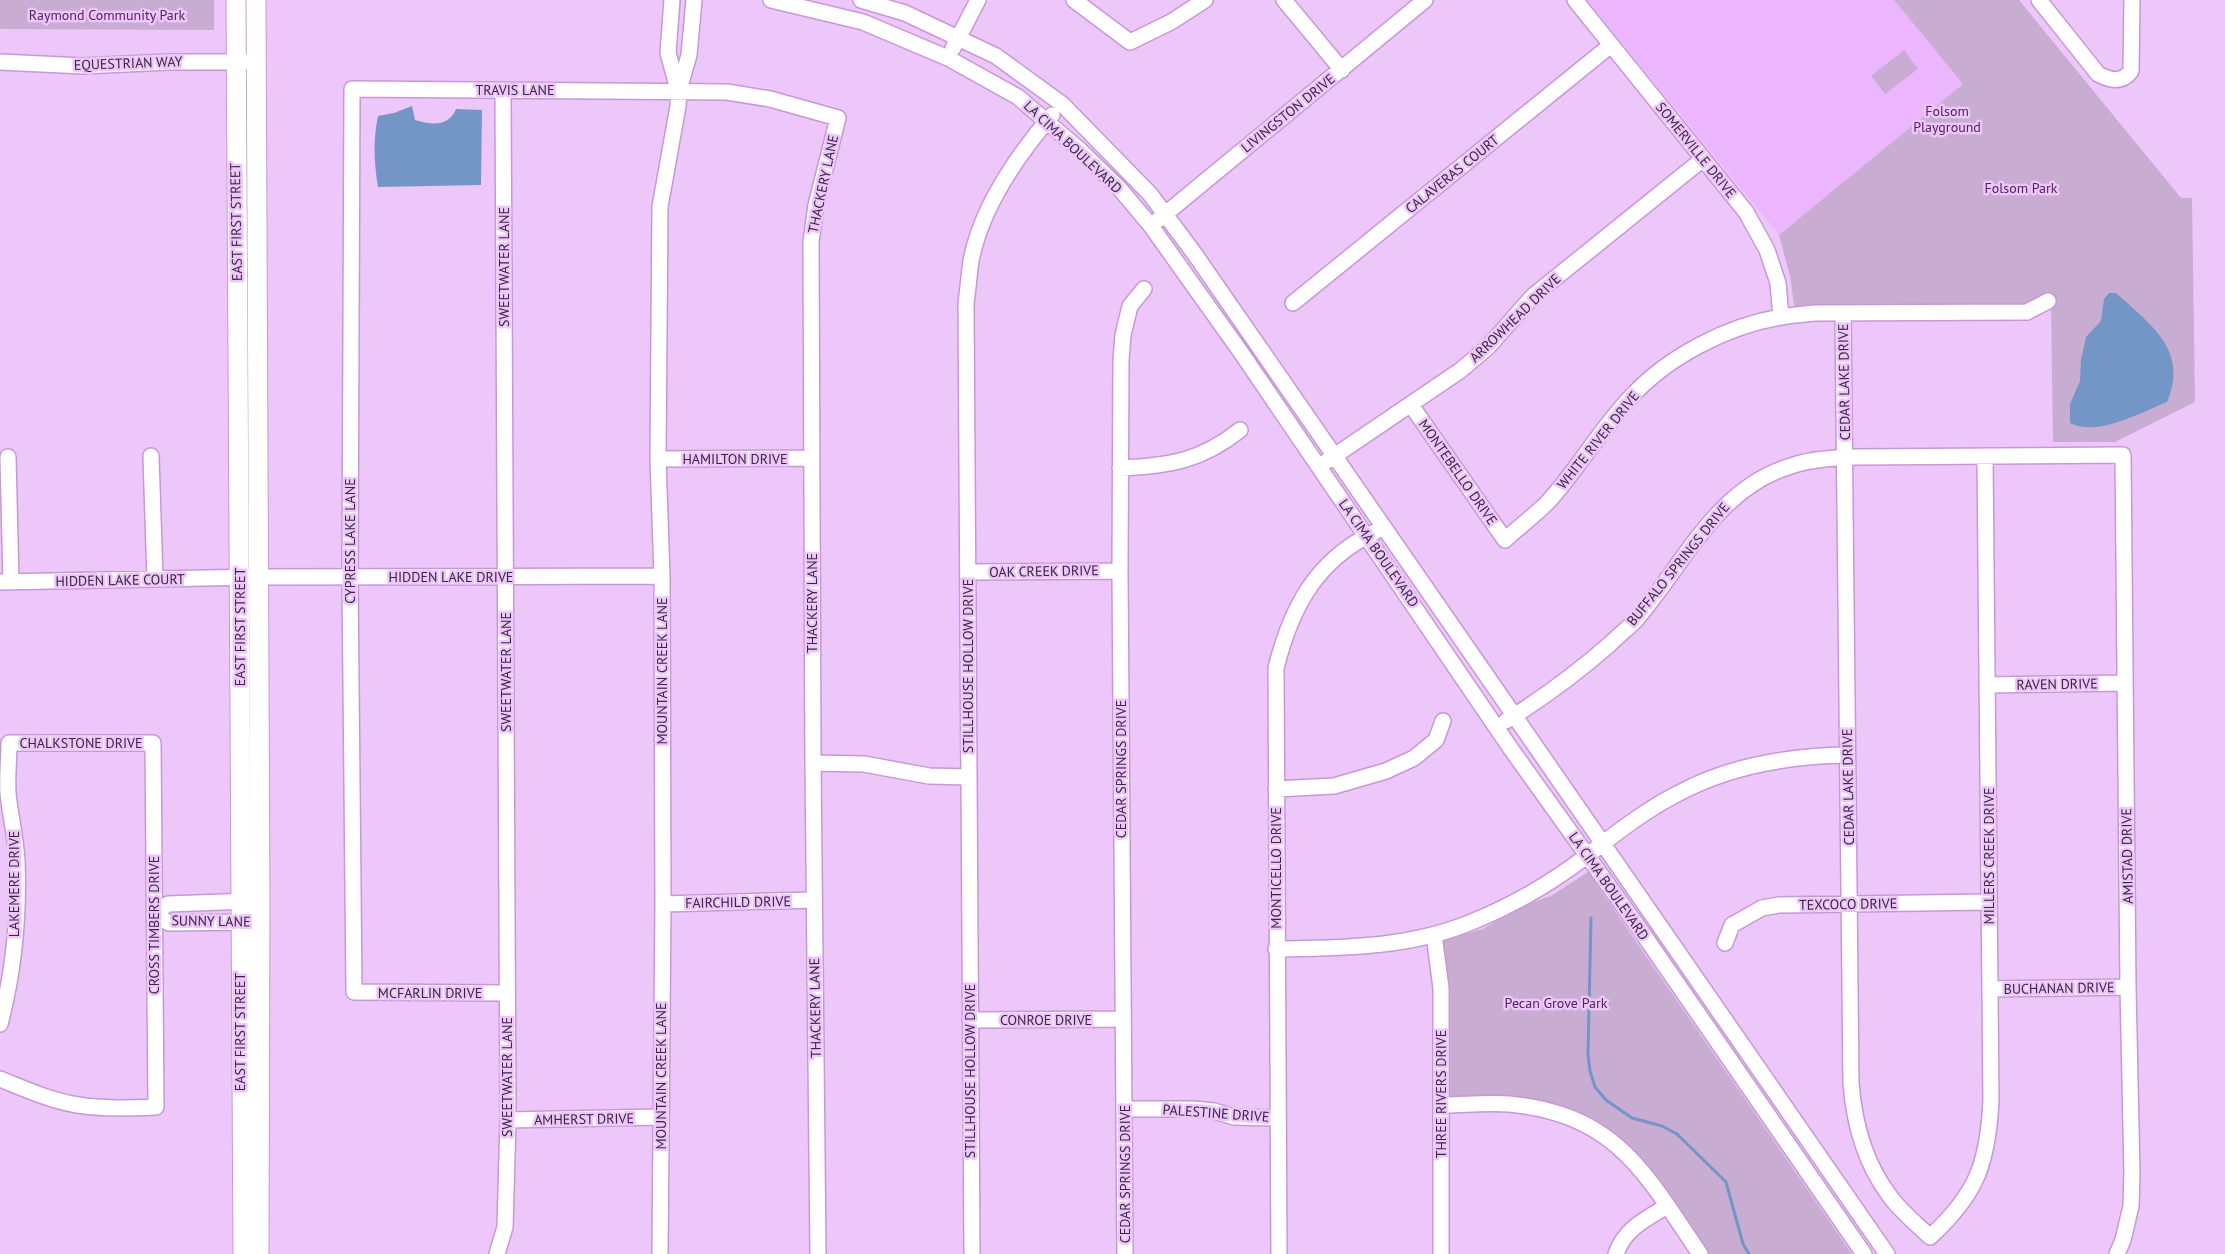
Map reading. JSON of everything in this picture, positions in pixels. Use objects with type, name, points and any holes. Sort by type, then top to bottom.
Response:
[{"type":"main road","name":"EAST FIRST STREET","points":[[236,0],[234,62],[260,901],[250,1113],[250,1181],[243,1254]]},
{"type":"main road","name":"EAST FIRST STREET","points":[[250,1113],[240,902],[249,578],[256,0]]},
{"type":"main road","name":"EAST FIRST STREET","points":[[250,1181],[259,1254]]},
{"type":"street","name":"MOUNTAIN CREEK LANE","points":[[672,0],[668,52],[679,90]]},
{"type":"street","name":"MOUNTAIN CREEK LANE","points":[[660,1254],[663,904],[662,576],[658,459],[660,207],[678,106],[679,90],[689,55],[694,0]]},
{"type":"street","name":"LA CIMA BOULEVARD","points":[[771,0],[863,22],[948,58],[1018,97],[1120,189],[1151,226],[1240,351],[1496,727],[1864,1254]]},
{"type":"street","name":"LA CIMA BOULEVARD","points":[[861,0],[905,13],[958,40],[996,56],[1062,104],[1150,194],[1194,253],[1886,1254]]},
{"type":"street","points":[[948,58],[978,0]]},
{"type":"street","points":[[1074,0],[1130,42],[1167,25],[1205,0]]},
{"type":"street","points":[[1284,0],[1342,70]]},
{"type":"street","name":"LIVINGSTON DRIVE","points":[[1151,226],[1164,213],[1342,70],[1425,0]]},
{"type":"street","name":"SOMERVILLE DRIVE","points":[[1575,0],[1746,212],[1767,250],[1778,283],[1781,317]]},
{"type":"street","points":[[2039,0],[2098,74],[2109,80],[2126,78],[2131,71],[2132,0]]},
{"type":"street","name":"CALAVERAS COURT","points":[[1293,303],[1611,45]]},
{"type":"street","name":"EQUESTRIAN WAY","points":[[0,62],[83,66],[170,62],[255,62]]},
{"type":"street","name":"TRAVIS LANE","points":[[352,90],[679,90]]},
{"type":"street","name":"CYPRESS LAKE LANE","points":[[352,90],[350,577],[354,992]]},
{"type":"street","name":"SWEETWATER LANE","points":[[497,1254],[505,1227],[508,1120],[503,90]]},
{"type":"street","name":"THACKERY LANE","points":[[679,90],[727,92],[770,98],[838,118],[816,205],[811,242],[812,763],[818,1254]]},
{"type":"street","name":"STILLHOUSE HOLLOW DRIVE","points":[[972,1254],[966,303],[971,260],[986,216],[1008,174],[1062,104]]},
{"type":"street","name":"ARROWHEAD DRIVE","points":[[1319,466],[1411,405],[1488,347],[1533,296],[1703,159]]},
{"type":"street","name":"CEDAR SPRINGS DRIVE","points":[[1125,1254],[1122,1019],[1120,468],[1123,335],[1130,306],[1144,289]]},
{"type":"street","name":"WHITE RIVER DRIVE","points":[[1505,540],[1547,502],[1621,409],[1656,374],[1711,341],[1740,328],[1781,317],[1843,313],[2027,312],[2048,301]]},
{"type":"street","name":"CEDAR LAKE DRIVE","points":[[1843,313],[1851,1082],[1853,1110],[1870,1163],[1889,1196],[1930,1237]]},
{"type":"street","name":"MONTEBELLO DRIVE","points":[[1411,405],[1505,540]]},
{"type":"street","points":[[1120,468],[1157,466],[1202,455],[1223,444],[1240,430]]},
{"type":"street","name":"BUFFALO SPRINGS DRIVE","points":[[1496,727],[1574,676],[1634,622],[1709,524],[1733,497],[1759,479],[1790,466],[1822,459],[2123,455]]},
{"type":"street","name":"AMISTAD DRIVE","points":[[2117,1254],[2123,1240],[2131,1206],[2123,455]]},
{"type":"street","points":[[151,456],[156,579]]},
{"type":"street","name":"MILLERS CREEK DRIVE","points":[[1930,1237],[1953,1216],[1970,1192],[1982,1163],[1989,1135],[1990,989],[1985,456]]},
{"type":"street","points":[[6,582],[8,457]]},
{"type":"street","name":"HAMILTON DRIVE","points":[[658,459],[812,458]]},
{"type":"street","name":"MONTICELLO DRIVE","points":[[1278,1254],[1276,668],[1282,643],[1293,615],[1306,590],[1320,572],[1341,553],[1384,527]]},
{"type":"street","name":"OAK CREEK DRIVE","points":[[968,572],[1120,571]]},
{"type":"street","name":"HIDDEN LAKE DRIVE","points":[[249,578],[662,576]]},
{"type":"street","name":"HIDDEN LAKE COURT","points":[[6,582],[249,578]]},
{"type":"street","name":"RAVEN DRIVE","points":[[1988,685],[2125,683]]},
{"type":"street","points":[[1276,789],[1334,786],[1386,771],[1414,758],[1436,740],[1443,721]]},
{"type":"street","name":"CHALKSTONE DRIVE","points":[[9,743],[153,742]]},
{"type":"street","name":"CROSS TIMBERS DRIVE","points":[[0,1079],[44,1096],[77,1105],[120,1108],[156,1107],[153,742]]},
{"type":"street","name":"LAKEMERE DRIVE","points":[[0,1024],[10,981],[15,935],[17,862],[14,824],[8,793],[9,743]]},
{"type":"street","points":[[1276,949],[1370,946],[1434,935],[1473,922],[1503,908],[1587,855],[1602,842],[1678,793],[1719,775],[1768,762],[1809,755],[1847,755]]},
{"type":"street","points":[[812,763],[864,764],[929,776],[969,777]]},
{"type":"street","name":"FAIRCHILD DRIVE","points":[[663,904],[814,900]]},
{"type":"street","name":"SUNNY LANE","points":[[260,901],[168,904],[154,914],[168,923],[260,922]]},
{"type":"street","name":"TEXCOCO DRIVE","points":[[1725,944],[1732,925],[1762,908],[1779,905],[1989,902]]},
{"type":"street","name":"THREE RIVERS DRIVE","points":[[1434,935],[1441,988],[1441,1254]]},
{"type":"street","name":"BUCHANAN DRIVE","points":[[1990,989],[2128,987]]},
{"type":"street","name":"MCFARLIN DRIVE","points":[[354,992],[506,993]]},
{"type":"street","name":"CONROE DRIVE","points":[[970,1020],[1122,1019]]},
{"type":"street","points":[[1441,1105],[1508,1104],[1557,1112],[1598,1131],[1624,1152],[1650,1181],[1700,1254]]},
{"type":"street","name":"PALESTINE DRIVE","points":[[1124,1109],[1194,1109],[1214,1111],[1234,1117],[1277,1118]]},
{"type":"street","name":"AMHERST DRIVE","points":[[508,1120],[660,1117]]},
{"type":"street","points":[[1616,1254],[1621,1240],[1634,1226],[1667,1206]]},
{"type":"shaded area","points":[[1587,0],[1894,0],[1963,84],[1779,235]]},
{"type":"green space","name":"Raymond Community Park","points":[[0,0],[214,0],[214,30],[0,29]]},
{"type":"green space","name":"Folsom Park","points":[[1894,0],[2019,0],[2181,198],[2192,198],[2195,402],[2115,442],[2053,442],[2051,304],[1795,312],[1790,276],[1779,235],[1963,84]]},
{"type":"green space","points":[[1904,50],[1918,69],[1885,94],[1871,76]]},
{"type":"green space","name":"Pecan Grove Park","points":[[1588,872],[1852,1254],[1708,1254],[1661,1188],[1593,1122],[1448,1098],[1441,941],[1483,929],[1519,907],[1551,896]]},
{"type":"water","points":[[412,106],[415,120],[427,123],[444,122],[453,115],[456,109],[482,110],[481,185],[378,187],[375,134],[378,116],[394,113]]},
{"type":"water","points":[[2109,293],[2116,293],[2142,316],[2163,340],[2170,353],[2173,368],[2173,384],[2167,402],[2118,422],[2093,427],[2081,427],[2070,423],[2070,404],[2080,381],[2081,360],[2086,337],[2101,321],[2104,299]]},
{"type":"waterway","points":[[1591,918],[1588,1055],[1595,1087],[1606,1100],[1632,1118],[1662,1126],[1677,1134],[1726,1182],[1743,1244],[1749,1254]]},
{"type":"park label","name":"Folsom Playground","points":[[1947,120]]}]
